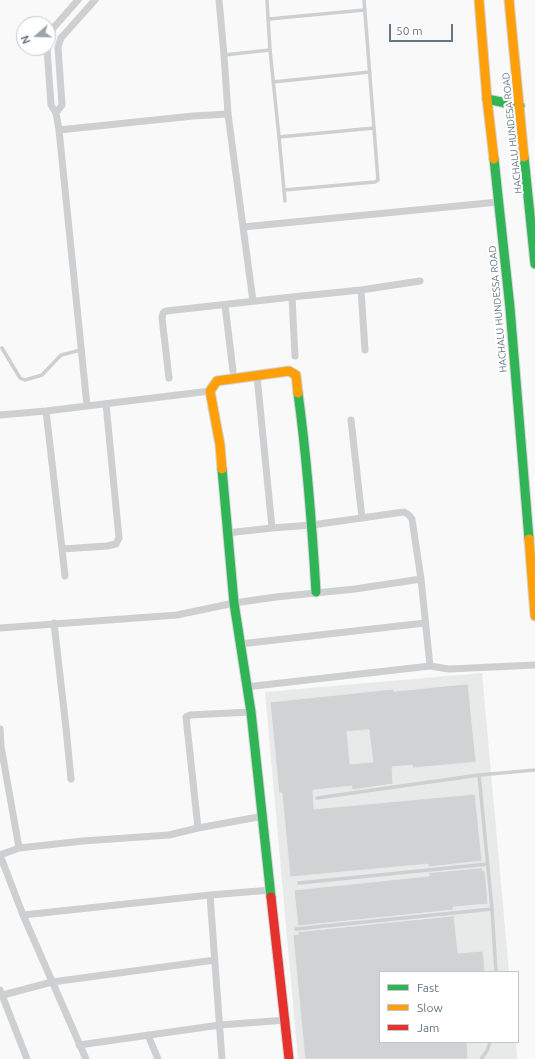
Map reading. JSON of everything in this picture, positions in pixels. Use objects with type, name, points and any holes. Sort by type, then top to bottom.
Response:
[{"type":"street","points":[[56,25],[78,0]]},
{"type":"street","points":[[56,113],[62,105],[58,47],[61,38],[95,0]]},
{"type":"street","points":[[219,0],[228,114],[253,301]]},
{"type":"street","name":"HACHALU HUNDESSA ROAD","points":[[478,0],[487,99],[510,308],[535,616]]},
{"type":"street","name":"HACHALU HUNDESA ROAD","points":[[509,0],[535,264]]},
{"type":"street","points":[[48,56],[51,106],[56,113],[59,130],[87,406]]},
{"type":"street","points":[[487,99],[520,106]]},
{"type":"street","points":[[59,130],[193,116],[228,114]]},
{"type":"street","points":[[243,227],[498,202]]},
{"type":"street","points":[[169,378],[162,318],[163,313],[172,310],[292,296],[361,290],[420,281]]},
{"type":"street","points":[[361,290],[365,350]]},
{"type":"street","points":[[292,296],[295,356]]},
{"type":"street","points":[[225,305],[233,371]]},
{"type":"street","points":[[289,1059],[264,816],[251,712],[234,603],[220,445],[210,391],[217,381],[289,371],[296,375],[304,435],[316,592]]},
{"type":"street","points":[[257,376],[272,528]]},
{"type":"street","points":[[0,415],[46,411],[210,391]]},
{"type":"street","points":[[62,549],[107,546],[116,544],[119,538],[106,404]]},
{"type":"street","points":[[46,411],[64,576]]},
{"type":"street","points":[[351,420],[362,518]]},
{"type":"street","points":[[227,533],[312,525],[404,512],[409,515],[412,519],[421,579],[430,666]]},
{"type":"street","points":[[0,628],[177,615],[234,603],[316,592],[354,589],[421,579]]},
{"type":"street","points":[[240,644],[425,622]]},
{"type":"street","points":[[54,623],[71,779]]},
{"type":"street","points":[[246,687],[430,666],[449,669],[535,665]]},
{"type":"street","points":[[198,828],[186,717],[190,715],[251,712]]},
{"type":"street","points":[[0,729],[1,746],[19,848]]},
{"type":"street","points":[[86,1059],[23,915],[0,855],[19,848],[83,841],[169,835],[264,816]]},
{"type":"street","points":[[23,915],[271,890]]},
{"type":"street","points":[[210,895],[222,1059]]},
{"type":"street","points":[[27,1059],[1,993],[52,982],[215,960]]},
{"type":"street","points":[[80,1045],[220,1025],[286,1020]]},
{"type":"street","points":[[148,1035],[158,1059]]},
{"type":"lane","points":[[267,0],[270,50],[285,201]]},
{"type":"lane","points":[[284,190],[377,181],[379,178],[364,0]]},
{"type":"lane","points":[[269,19],[364,10]]},
{"type":"lane","points":[[224,55],[270,50]]},
{"type":"lane","points":[[273,82],[370,72]]},
{"type":"lane","points":[[279,137],[374,128]]},
{"type":"lane","points":[[2,348],[20,378],[25,380],[42,375],[61,355],[81,350]]},
{"type":"lane","points":[[317,798],[479,775],[535,770]]},
{"type":"lane","points":[[479,775],[492,909],[496,971]]},
{"type":"lane","points":[[299,883],[488,864]]},
{"type":"lane","points":[[296,929],[492,909]]},
{"type":"lane","points":[[481,1059],[487,1051],[490,1043]]},
{"type":"shaded area","points":[[482,673],[509,971],[379,971],[379,1043],[516,1043],[517,1059],[298,1059],[265,692]]},
{"type":"building","points":[[468,684],[476,762],[413,768],[412,765],[392,767],[393,784],[352,790],[352,786],[313,790],[314,809],[475,794],[482,861],[428,867],[428,864],[290,877],[282,793],[279,793],[270,702],[394,689],[394,691]],"holes":[[[369,730],[373,762],[350,764],[347,732]]]},
{"type":"building","points":[[482,868],[483,871],[485,871],[488,904],[453,907],[453,910],[298,926],[294,890],[429,876],[429,873]]},
{"type":"building","points":[[454,916],[458,953],[483,951],[485,971],[379,971],[379,1043],[467,1043],[468,1059],[305,1059],[293,935],[299,934],[298,932]]},
{"type":"traffic: fast","points":[[487,99],[520,106]]},
{"type":"traffic: fast","points":[[524,157],[535,264]]},
{"type":"traffic: fast","points":[[494,159],[510,308],[529,539]]},
{"type":"traffic: fast","points":[[298,393],[309,492],[316,592]]},
{"type":"traffic: fast","points":[[222,469],[234,603],[251,712],[271,897]]},
{"type":"traffic: slow","points":[[479,0],[487,99],[494,159]]},
{"type":"traffic: slow","points":[[509,0],[524,157]]},
{"type":"traffic: slow","points":[[222,469],[220,445],[210,391],[217,381],[289,371],[296,375],[298,393]]},
{"type":"traffic: slow","points":[[529,539],[535,616]]},
{"type":"traffic: jam","points":[[271,897],[289,1059]]}]
